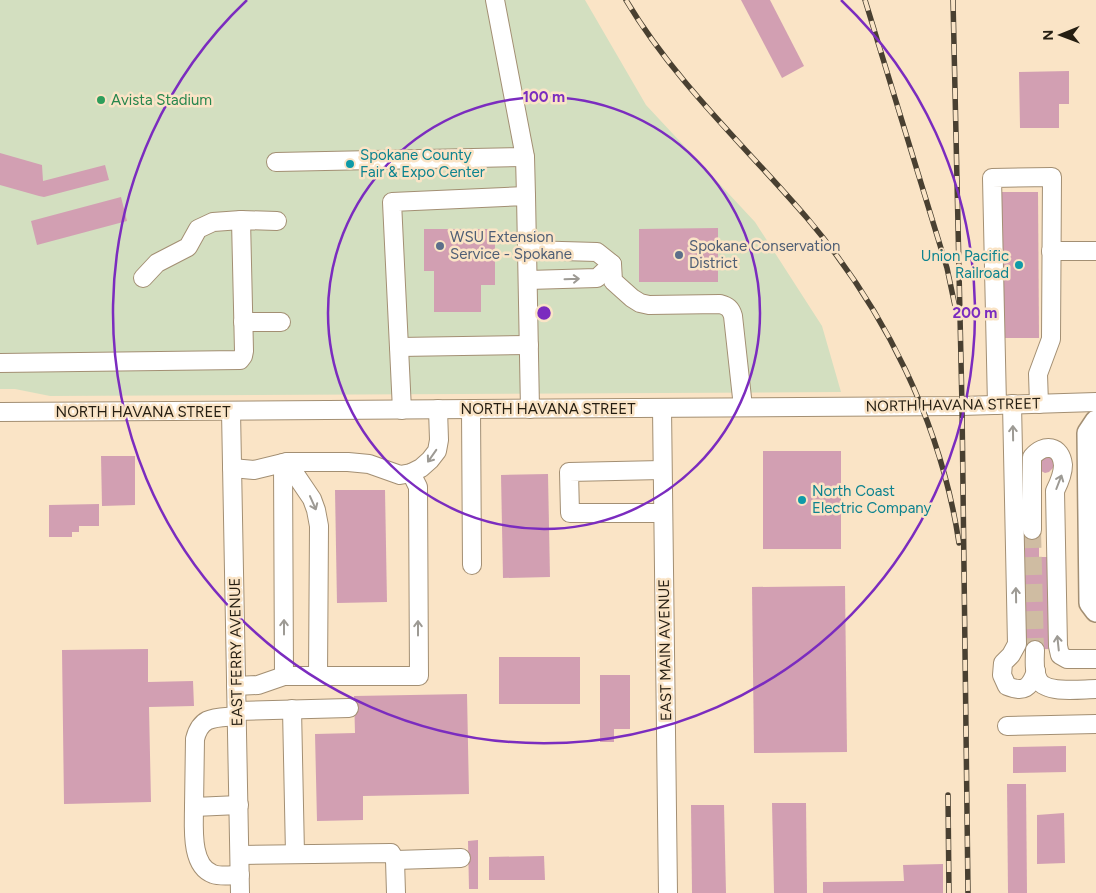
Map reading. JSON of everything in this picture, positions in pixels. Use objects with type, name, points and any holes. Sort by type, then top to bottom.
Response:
[{"type":"main road","points":[[1096,421],[1088,433],[1090,603],[1096,611]]},
{"type":"street","points":[[495,0],[525,157],[530,409]]},
{"type":"street","points":[[276,162],[525,157]]},
{"type":"street","points":[[1036,671],[1032,683],[1026,688],[1016,689],[1007,686],[1002,675],[1002,663],[1010,656],[1017,644],[992,178],[1052,177],[1051,339],[1038,374],[1039,404]]},
{"type":"street","points":[[402,410],[392,202],[526,196]]},
{"type":"street","points":[[0,363],[240,360],[243,356],[244,322],[241,220]]},
{"type":"street","points":[[143,278],[157,263],[188,247],[198,230],[213,222],[241,220],[277,221]]},
{"type":"street","points":[[527,250],[597,252],[612,264],[613,281],[640,303],[649,305],[720,304],[726,306],[731,310],[733,316],[742,407]]},
{"type":"street","points":[[1051,251],[1096,250]]},
{"type":"street","points":[[528,280],[597,278],[612,264]]},
{"type":"street","points":[[244,322],[281,322]]},
{"type":"street","points":[[399,347],[529,345]]},
{"type":"street","name":"NORTH HAVANA STREET","points":[[0,412],[662,408],[1096,402]]},
{"type":"street","name":"EAST MAIN AVENUE","points":[[662,408],[668,893]]},
{"type":"street","points":[[232,468],[254,470],[285,462],[355,462],[369,464],[400,474],[412,473],[421,468],[437,451],[439,440],[438,409]]},
{"type":"street","points":[[471,409],[472,565]]},
{"type":"street","name":"EAST FERRY AVENUE","points":[[231,411],[240,893]]},
{"type":"street","points":[[1032,530],[1032,456],[1038,450],[1048,447],[1056,449],[1061,455],[1063,466],[1061,478],[1055,492],[1058,646],[1060,655],[1067,659],[1096,659]]},
{"type":"street","points":[[284,676],[285,462]]},
{"type":"street","points":[[285,462],[312,499],[319,526],[318,676]]},
{"type":"street","points":[[662,470],[569,472],[570,513],[663,512]]},
{"type":"street","points":[[236,686],[258,685],[284,676],[419,676],[418,487],[412,473]]},
{"type":"street","points":[[1035,650],[1036,671],[1040,681],[1050,689],[1096,689]]},
{"type":"street","points":[[240,875],[213,874],[200,865],[195,842],[194,806],[195,739],[201,724],[215,718],[237,714],[292,709],[349,708]]},
{"type":"street","points":[[292,709],[295,854]]},
{"type":"street","points":[[1007,726],[1096,724]]},
{"type":"street","points":[[194,806],[239,805]]},
{"type":"street","points":[[240,855],[391,853],[396,860],[396,893]]},
{"type":"street","points":[[396,860],[461,858]]},
{"type":"green space","name":"Spokane County Fair & Expo Center","points":[[0,0],[585,0],[646,105],[755,222],[822,326],[841,392],[50,396],[15,389],[0,389]]},
{"type":"building","points":[[741,0],[770,0],[804,66],[782,78]]},
{"type":"building","points":[[1069,71],[1069,104],[1059,104],[1059,128],[1020,128],[1019,72]]},
{"type":"building","points":[[0,153],[42,165],[43,181],[105,165],[109,180],[44,197],[39,196],[0,185]]},
{"type":"building","name":"Union Pacific Railroad","points":[[999,192],[1038,192],[1039,338],[999,338]]},
{"type":"building","points":[[121,197],[127,221],[37,245],[31,221]]},
{"type":"building","name":"Spokane Conservation District","points":[[718,228],[718,282],[639,282],[639,229]]},
{"type":"building","points":[[424,229],[495,229],[495,285],[481,285],[481,312],[434,312],[434,271],[424,271]]},
{"type":"building","name":"North Coast Electric Company","points":[[763,451],[841,451],[841,549],[763,549]]},
{"type":"building","points":[[1042,454],[1054,458],[1055,466],[1049,472],[1045,473],[1037,469]]},
{"type":"building","points":[[101,456],[135,456],[135,505],[102,506]]},
{"type":"building","points":[[548,474],[550,577],[503,578],[501,475]]},
{"type":"building","points":[[335,490],[385,490],[387,602],[337,603]]},
{"type":"building","points":[[99,504],[99,526],[79,526],[79,532],[72,532],[72,537],[49,537],[49,505]]},
{"type":"building","points":[[1023,530],[1039,530],[1039,557],[1047,557],[1049,649],[1025,650]]},
{"type":"building","points":[[845,586],[847,752],[754,753],[752,587]]},
{"type":"building","points":[[148,649],[148,682],[193,681],[194,706],[149,707],[151,802],[64,804],[62,650]]},
{"type":"building","points":[[499,657],[580,657],[580,704],[499,704]]},
{"type":"building","points":[[600,675],[630,675],[630,729],[614,729],[614,742],[600,742]]},
{"type":"building","points":[[467,694],[469,794],[363,796],[363,820],[317,821],[315,734],[355,733],[354,696]]},
{"type":"building","points":[[1066,746],[1066,772],[1013,773],[1013,747]]},
{"type":"building","points":[[1007,784],[1026,784],[1027,893],[1008,893]]},
{"type":"building","points":[[772,803],[806,803],[807,893],[774,893]]},
{"type":"building","points":[[691,805],[724,805],[726,893],[692,893]]},
{"type":"building","points":[[1064,813],[1065,863],[1037,864],[1037,815]]},
{"type":"building","points":[[478,840],[478,889],[469,889],[468,841]]},
{"type":"building","points":[[544,856],[545,880],[489,880],[489,857]]},
{"type":"building","points":[[943,864],[943,893],[823,893],[823,882],[904,881],[903,865]]},
{"type":"tunnel","points":[[1032,530],[1035,650]]},
{"type":"railway","points":[[626,0],[645,30],[688,86],[807,218],[835,253],[885,330],[906,370],[924,412],[939,455],[951,498],[959,543]]},
{"type":"railway","points":[[865,0],[947,268],[955,306]]},
{"type":"railway","points":[[953,0],[962,406],[968,893]]},
{"type":"railway","points":[[948,795],[949,893]]},
{"type":"place","name":"Avista Stadium","points":[[101,100]]},
{"type":"place","name":"Spokane County Fair & Expo Center","points":[[350,164]]},
{"type":"place","name":"WSU Extension Service - Spokane","points":[[440,246]]},
{"type":"place","name":"Spokane Conservation District","points":[[679,255]]},
{"type":"place","name":"Union Pacific Railroad","points":[[1019,265]]},
{"type":"place","name":"North Coast Electric Company","points":[[802,500]]}]
